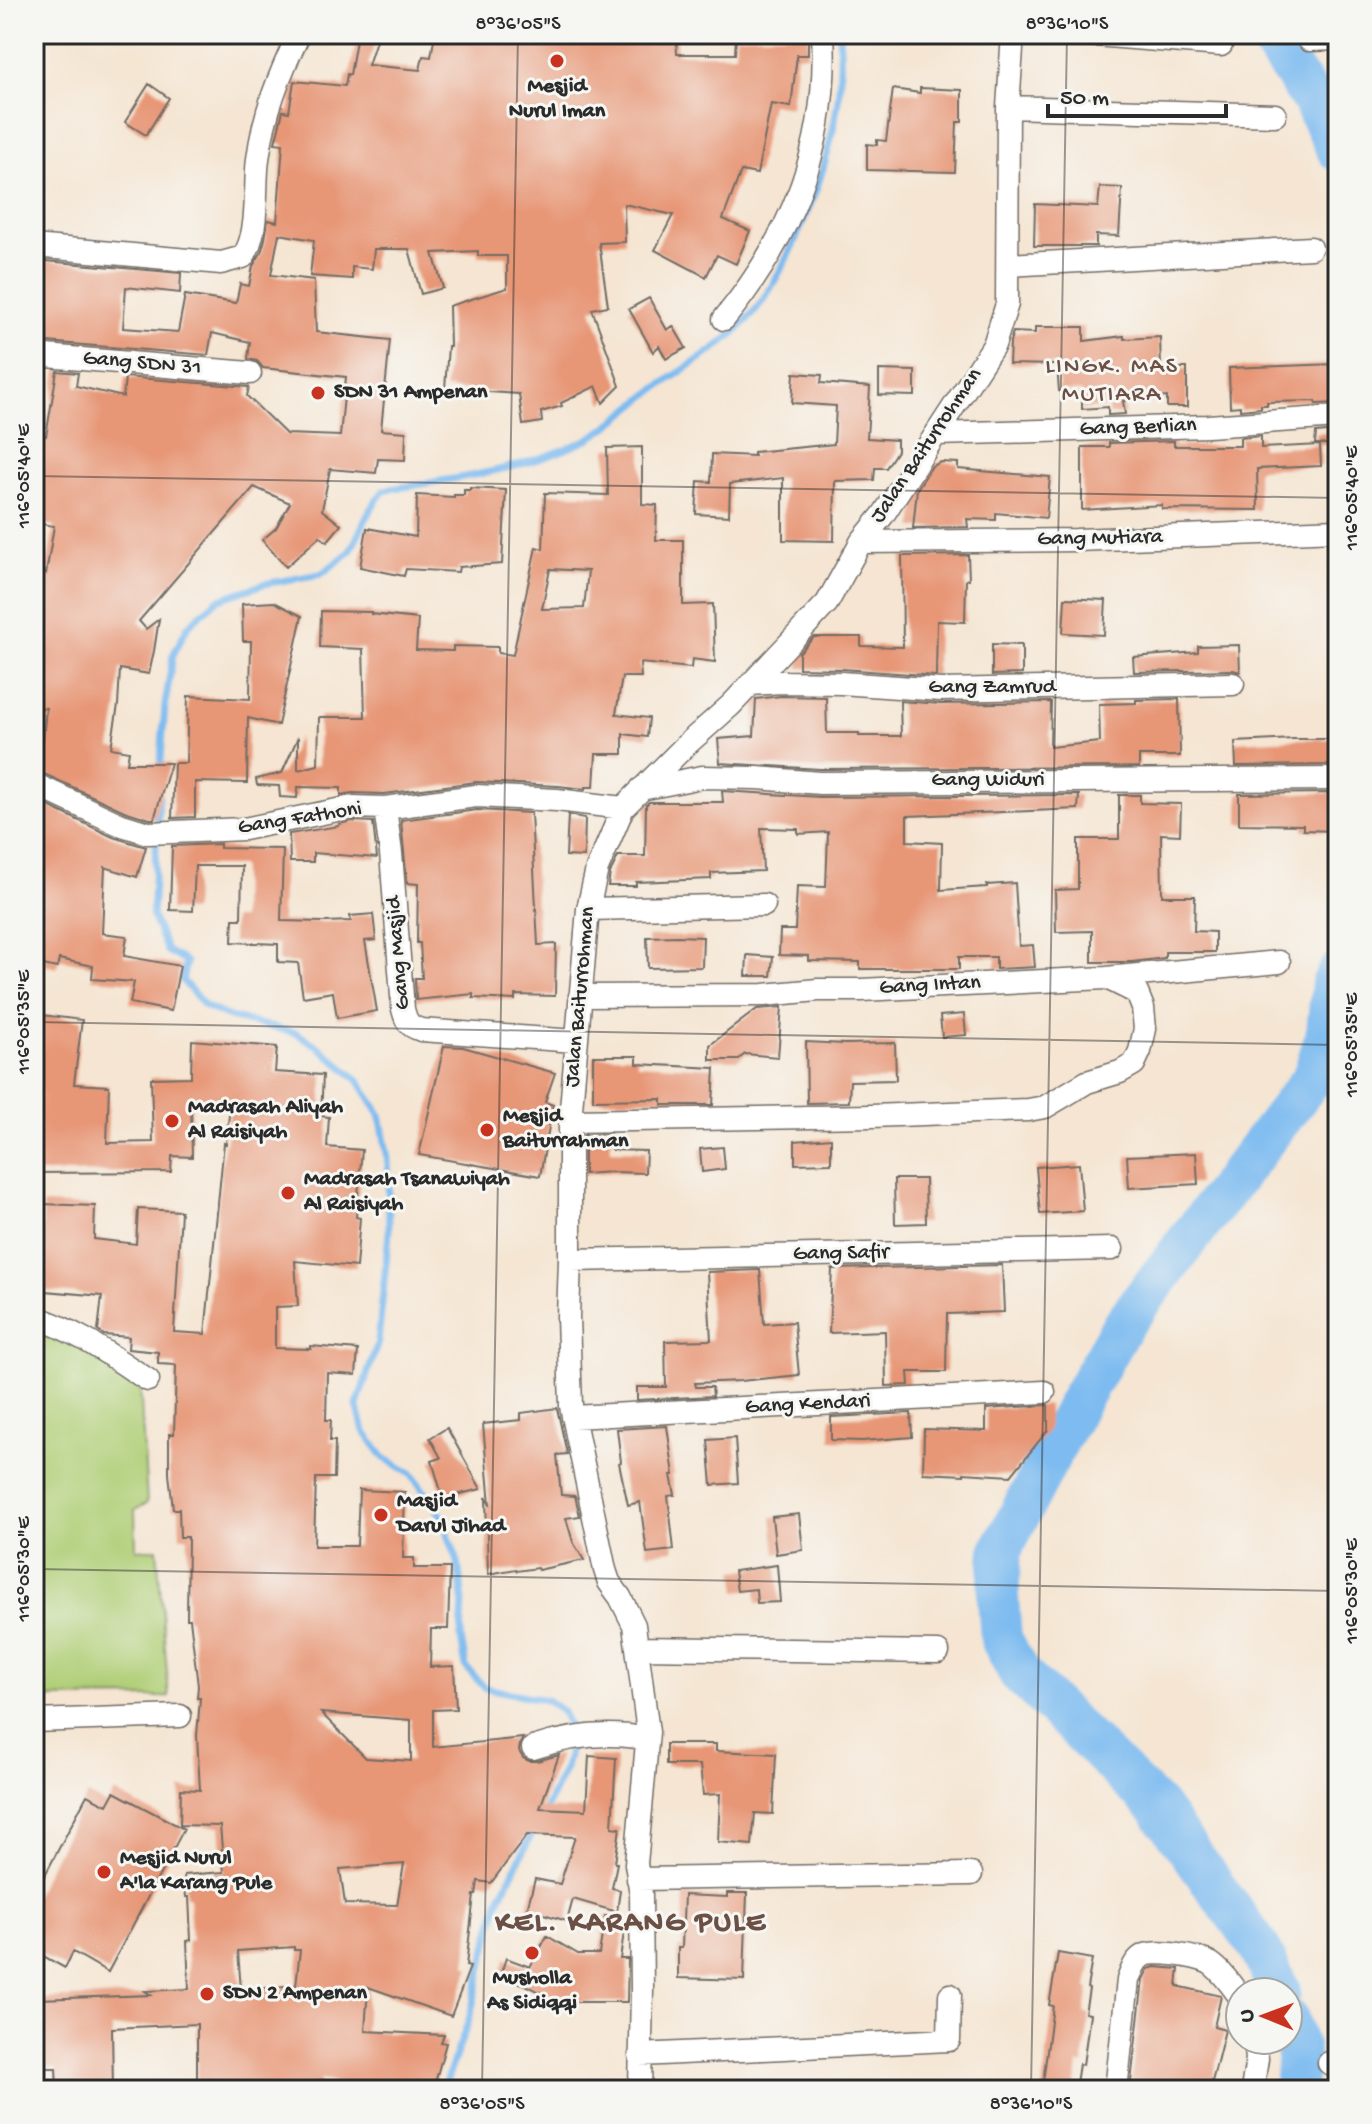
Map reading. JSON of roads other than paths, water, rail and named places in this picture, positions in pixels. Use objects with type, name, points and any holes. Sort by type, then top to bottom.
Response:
[{"type":"street","points":[[34,246],[221,263],[243,257],[251,241],[258,160],[265,122],[276,82],[299,34]]},
{"type":"street","points":[[724,319],[744,295],[777,244],[802,188],[823,99],[823,34]]},
{"type":"street","name":"Jalan Baiturrohman","points":[[640,2090],[641,1894],[636,1864],[647,1739],[634,1625],[605,1570],[573,1417],[568,1317],[570,1121],[588,909],[597,869],[623,808],[751,684],[827,603],[861,542],[883,515],[994,345],[1007,304],[1008,107],[1013,34]]},
{"type":"street","points":[[1082,34],[1221,45]]},
{"type":"street","points":[[1309,40],[1338,39]]},
{"type":"street","points":[[1008,107],[1275,115]]},
{"type":"street","points":[[1008,265],[1311,248]]},
{"type":"street","name":"Gang SDN 31","points":[[34,355],[250,373]]},
{"type":"street","name":"Gang Berlian","points":[[937,434],[1208,426],[1338,417]]},
{"type":"street","name":"Gang Mutiara","points":[[861,542],[1076,540],[1338,530]]},
{"type":"street","name":"Gang Zamrud","points":[[751,684],[841,683],[941,690],[1233,684]]},
{"type":"street","name":"Gang Widuri","points":[[640,789],[702,777],[820,783],[1338,779]]},
{"type":"street","name":"Gang Fathoni","points":[[34,784],[119,824],[157,833],[244,829],[352,807],[385,808],[476,796],[557,800],[623,808]]},
{"type":"street","name":"Gang Masjid","points":[[385,808],[406,1021],[413,1028],[421,1030],[575,1041]]},
{"type":"street","points":[[588,909],[764,905]]},
{"type":"street","name":"Gang Intan","points":[[580,996],[764,995],[1106,978],[1279,962]]},
{"type":"street","points":[[570,1121],[872,1116],[1045,1107],[1087,1082],[1120,1072],[1134,1064],[1145,1029],[1143,1008],[1137,993],[1106,978]]},
{"type":"street","name":"Gang Safir","points":[[570,1260],[1112,1249]]},
{"type":"street","points":[[34,1317],[69,1330],[148,1380]]},
{"type":"street","name":"Gang Kendari","points":[[573,1417],[1044,1392]]},
{"type":"street","points":[[638,1648],[938,1652]]},
{"type":"street","points":[[34,1721],[180,1716]]},
{"type":"street","points":[[533,1748],[572,1738],[606,1734],[647,1739]]},
{"type":"street","points":[[638,1879],[971,1874]]},
{"type":"street","points":[[1116,2090],[1128,1980],[1141,1956],[1164,1953],[1209,1962],[1224,1977]]},
{"type":"street","points":[[640,2055],[949,2040],[950,1995]]},
{"type":"street","points":[[1252,2090],[1257,2056]]},
{"type":"waterway","points":[[160,772],[165,705],[173,655],[188,626],[217,600],[264,584],[321,574],[350,552],[370,510],[384,490],[511,467],[592,437],[718,346],[742,325],[765,297],[780,271],[804,220],[823,168],[836,116],[839,34]]},
{"type":"waterway","points":[[1266,34],[1313,101],[1338,151]]},
{"type":"waterway","points":[[159,796],[152,916],[167,951],[186,962],[182,980],[205,1006],[229,1017],[296,1033],[319,1047],[358,1080],[380,1114],[388,1159],[389,1233],[378,1342],[357,1405],[364,1431],[384,1458],[411,1473],[441,1515],[458,1562],[463,1601],[461,1638],[466,1667],[485,1688],[547,1700],[561,1710],[573,1735],[565,1768],[543,1814]]},
{"type":"waterway","points":[[1273,1976],[1259,1947],[1157,1807],[1019,1673],[1001,1639],[998,1598],[1001,1550],[1122,1326],[1313,1077],[1327,1032],[1332,984],[1338,973]]},
{"type":"waterway","points":[[443,2090],[469,2020],[498,1902],[535,1828]]},
{"type":"waterway","points":[[1295,2090],[1298,2056]]},
{"type":"place","name":"Mesjid Nurul Iman","points":[[557,61]]},
{"type":"place","name":"SDN 31 Ampenan","points":[[318,393]]},
{"type":"place","name":"Madrasah Aliyah Al Raisiyah","points":[[172,1121]]},
{"type":"place","name":"Mesjid Baiturrahman","points":[[487,1130]]},
{"type":"place","name":"Madrasah Tsanawiyah Al Raisiyah","points":[[288,1193]]},
{"type":"place","name":"Masjid Darul Jihad","points":[[381,1515]]},
{"type":"place","name":"Mesjid Nurul A'la Karang Pule","points":[[104,1872]]},
{"type":"place","name":"Musholla As Sidiqqi","points":[[532,1953]]},
{"type":"place","name":"SDN 2 Ampenan","points":[[207,1994]]},
{"type":"district","name":"LINGK. MAS MUTIARA","points":[[1112,381]]},
{"type":"district","name":"KEL. KARANG PULE","points":[[631,1924]]}]
